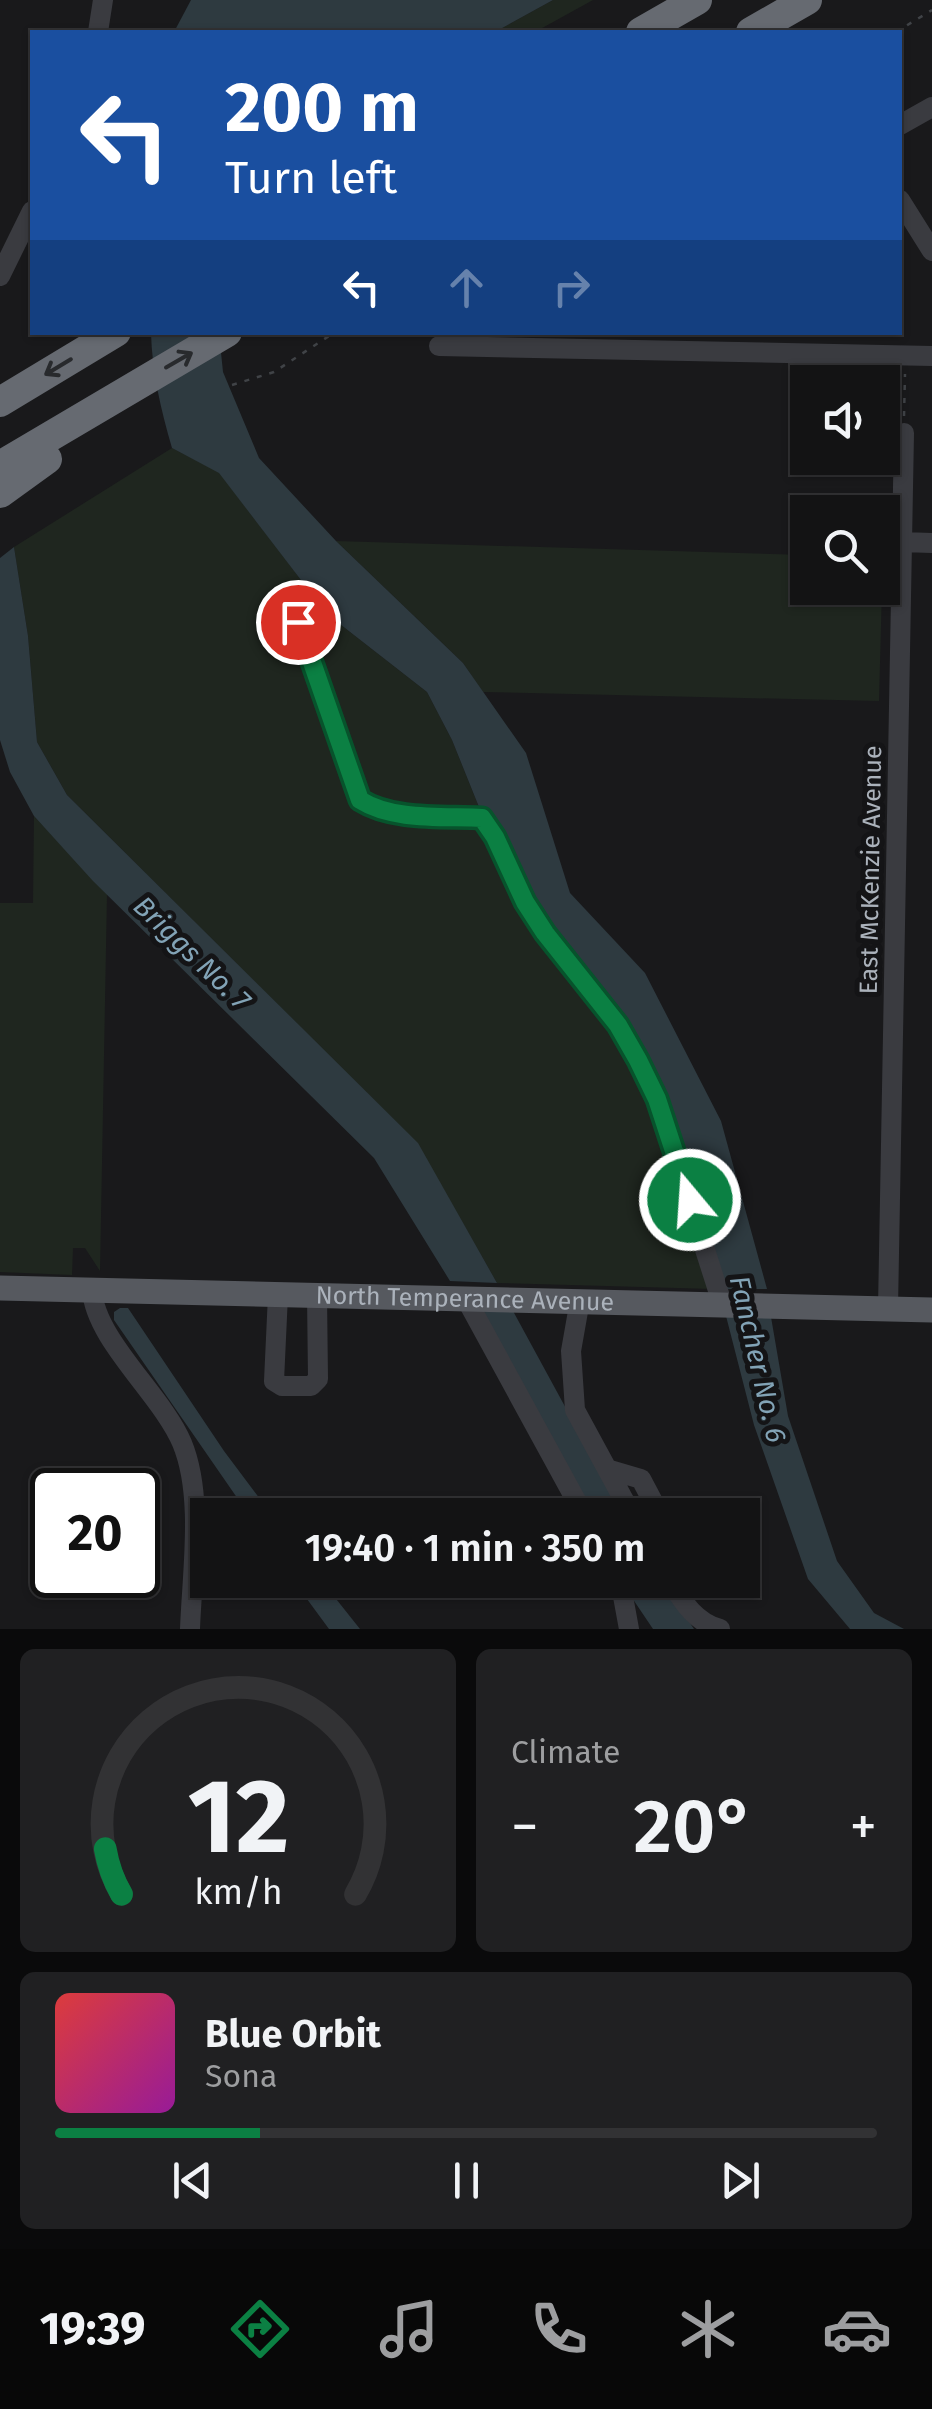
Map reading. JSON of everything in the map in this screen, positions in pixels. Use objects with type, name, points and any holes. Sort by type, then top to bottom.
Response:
[{"type":"highway","points":[[644,30],[697,0]]},
{"type":"highway","points":[[755,30],[807,0]]},
{"type":"highway","points":[[0,402],[111,335]]},
{"type":"highway","points":[[0,466],[222,335]]},
{"type":"highway","points":[[0,492],[106,421],[132,386]]},
{"type":"main road","name":"North Temperance Avenue","points":[[0,1288],[932,1310]]},
{"type":"street","points":[[98,30],[103,0]]},
{"type":"street","points":[[902,124],[932,107]]},
{"type":"street","points":[[902,203],[932,251]]},
{"type":"street","points":[[0,276],[30,215]]},
{"type":"street","points":[[517,346],[535,335]]},
{"type":"street","points":[[440,346],[668,341],[807,343],[932,356]]},
{"type":"street","name":"East McKenzie Avenue","points":[[888,1308],[904,433]]},
{"type":"street","points":[[902,542],[932,543]]},
{"type":"street","points":[[298,622],[360,800],[374,809],[391,812],[482,818],[545,933],[618,1025],[657,1099],[741,1303]]},
{"type":"street","points":[[92,1290],[98,1317],[172,1424],[192,1471],[190,1629]]},
{"type":"street","points":[[278,1295],[274,1380],[282,1386],[311,1386],[318,1380],[317,1295]]},
{"type":"street","points":[[465,1297],[575,1498]]},
{"type":"street","points":[[580,1300],[572,1351],[576,1410],[623,1498]]},
{"type":"street","points":[[607,1469],[640,1479],[651,1498]]},
{"type":"street","points":[[623,1598],[629,1629]]},
{"type":"street","points":[[680,1598],[704,1624],[720,1629]]},
{"type":"path","points":[[899,30],[932,10]]},
{"type":"path","points":[[232,385],[274,372],[330,335]]},
{"type":"path","points":[[904,433],[905,371]]},
{"type":"shaded area","points":[[553,0],[593,0],[539,30],[499,30]]},
{"type":"shaded area","points":[[172,448],[219,472],[327,614],[427,692],[452,740],[516,899],[615,1027],[655,1103],[713,1289],[497,1283],[417,1143],[67,795],[37,742],[28,636],[14,547]]},
{"type":"shaded area","points":[[336,541],[790,554],[790,605],[882,605],[879,701],[483,692],[463,663]]},
{"type":"shaded area","points":[[34,816],[107,894],[100,1271],[85,1248],[73,1248],[72,1275],[0,1272],[0,903],[33,903]]},
{"type":"water","points":[[191,0],[553,0],[499,30],[175,30]]},
{"type":"water","points":[[151,335],[219,335],[223,372],[259,458],[336,541],[463,663],[526,753],[570,893],[645,973],[721,1121],[767,1289],[713,1289],[655,1103],[615,1027],[516,899],[452,740],[427,692],[327,614],[219,473],[172,448],[153,362]]},
{"type":"water","name":"Briggs No. 7","points":[[14,547],[28,636],[37,742],[67,795],[418,1143],[497,1283],[450,1281],[374,1158],[93,881],[34,816],[10,772],[0,740],[0,558]]},
{"type":"water","points":[[128,1308],[259,1498],[237,1498],[114,1320],[114,1312]]},
{"type":"water","points":[[513,1311],[615,1498],[573,1498],[469,1312]]},
{"type":"water","name":"Fancher No. 6","points":[[726,1316],[771,1317],[788,1416],[837,1561],[874,1613],[904,1629],[850,1629],[808,1579],[754,1425]]},
{"type":"water","points":[[306,1598],[335,1598],[360,1629],[329,1629]]},
{"type":"water","points":[[632,1598],[673,1598],[694,1629],[653,1629]]},
{"type":"route","points":[[298,622],[360,800],[374,809],[391,812],[482,818],[525,902],[618,1025],[638,1060],[657,1099],[690,1200]]}]
